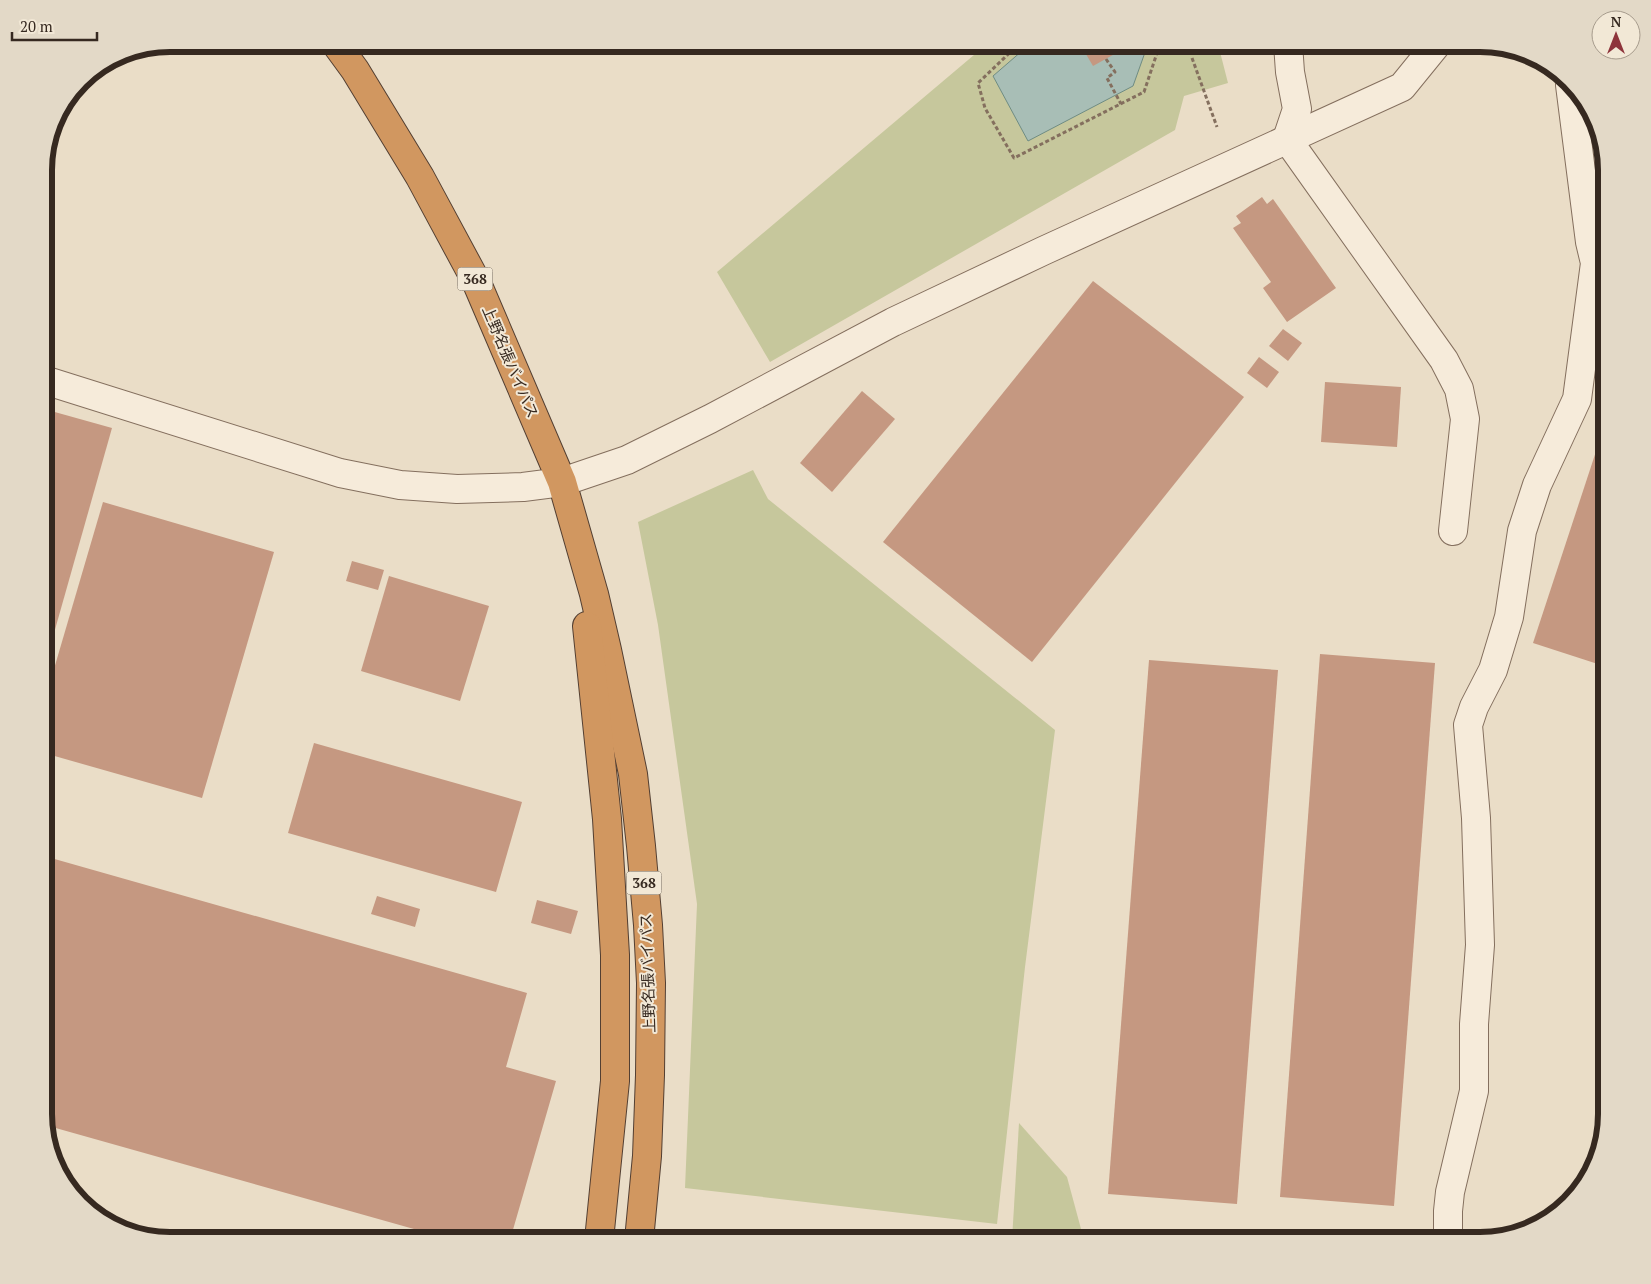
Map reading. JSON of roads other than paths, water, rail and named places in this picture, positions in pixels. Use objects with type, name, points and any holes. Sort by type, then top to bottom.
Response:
[{"type":"highway","name":"上野名張バイパス","points":[[342,52],[356,70],[420,177],[476,281],[562,482],[608,650],[633,774],[642,846],[651,983],[651,1057],[647,1156],[640,1232]]},
{"type":"highway","name":"上野名張バイパス","points":[[577,533],[607,819],[615,955],[615,1081],[600,1232]]},
{"type":"street","points":[[1288,139],[1297,110],[1289,52]]},
{"type":"street","points":[[53,383],[340,473],[400,485],[457,489],[523,487],[562,482],[627,460],[710,419],[893,322],[1052,246],[1402,87],[1430,52]]},
{"type":"street","points":[[1448,1232],[1450,1192],[1474,1091],[1474,1024],[1480,945],[1476,818],[1468,724],[1474,707],[1493,670],[1509,617],[1522,531],[1537,485],[1578,399],[1596,263],[1590,242],[1571,96]]},
{"type":"street","points":[[1288,139],[1444,360],[1459,389],[1465,419],[1453,531]]},
{"type":"water","points":[[1021,52],[1145,52],[1133,86],[1028,141],[993,76]]}]
